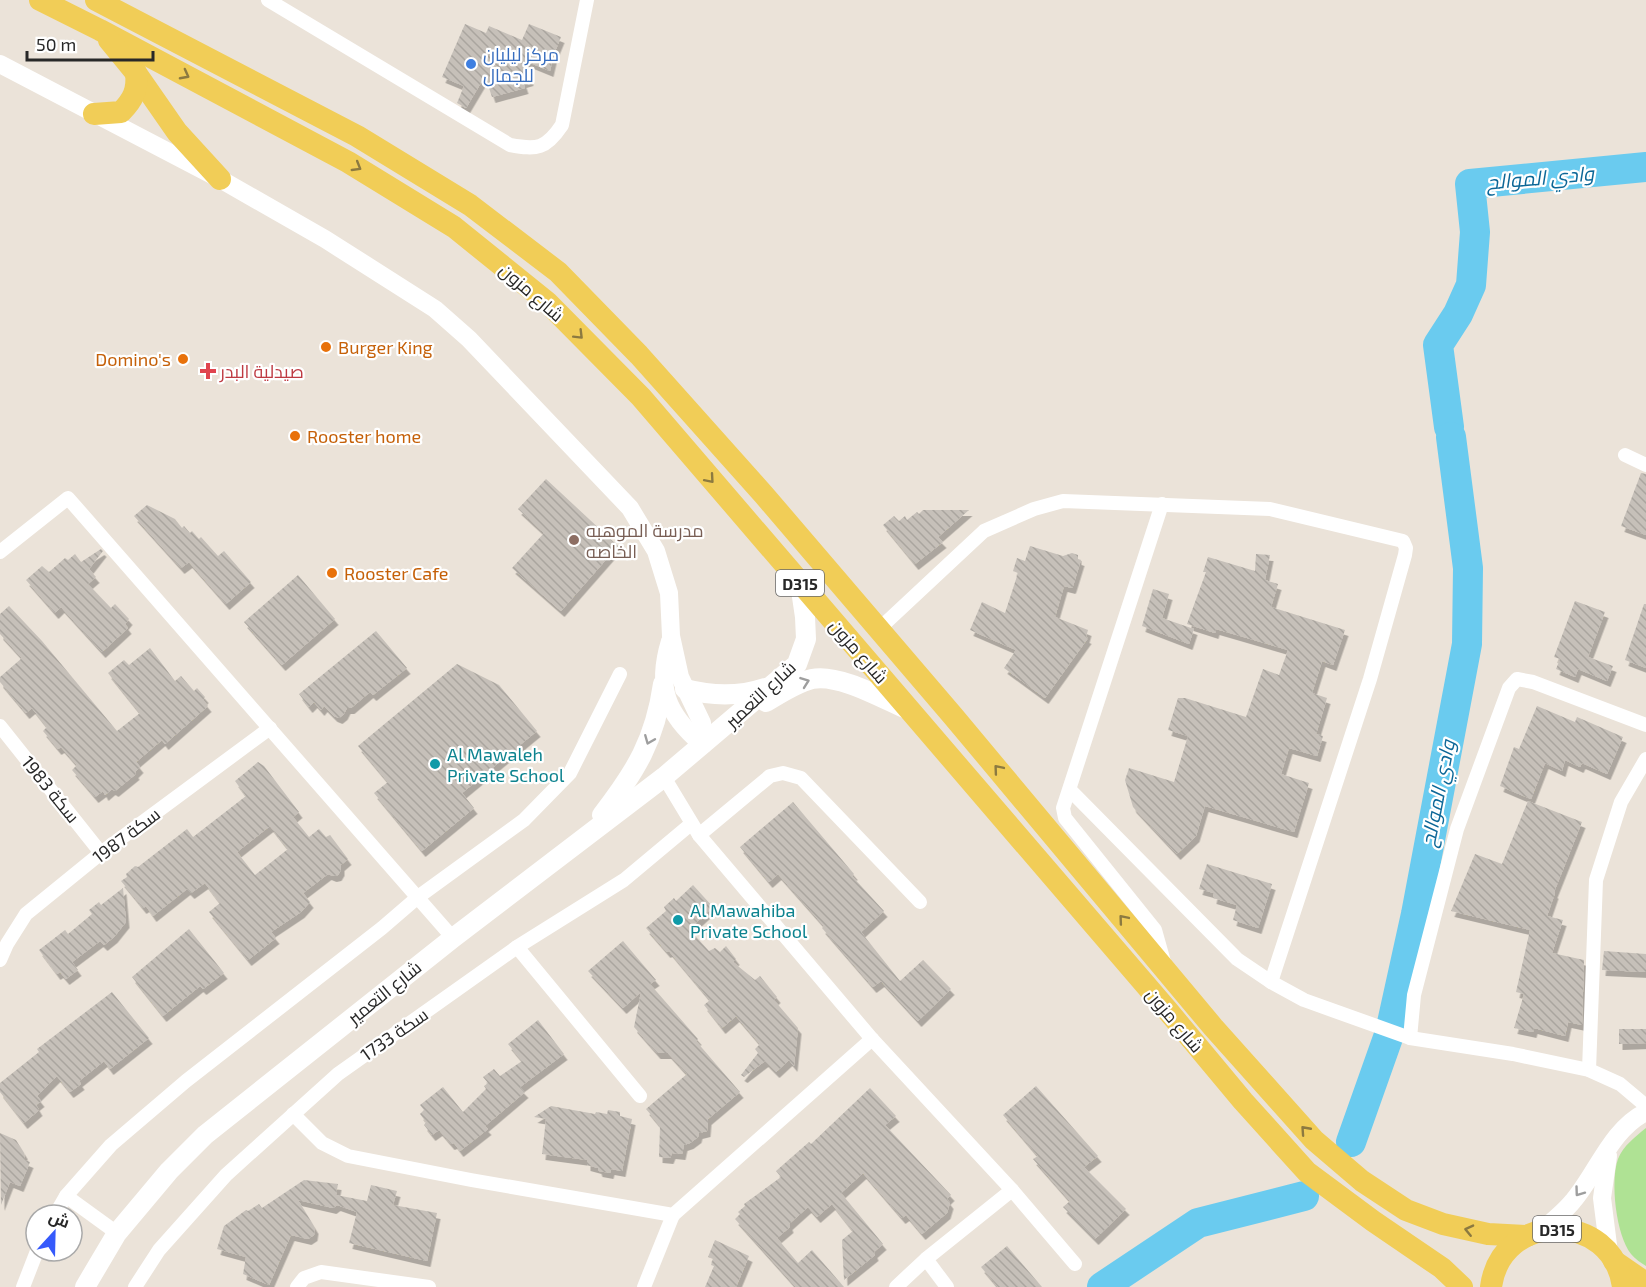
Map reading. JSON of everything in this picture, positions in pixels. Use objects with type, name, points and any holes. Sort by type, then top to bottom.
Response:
[{"type":"main road","name":"شارع مزون","points":[[40,0],[348,162],[454,227],[547,302],[641,398],[1243,1101],[1307,1172],[1442,1268],[1462,1287]]},
{"type":"main road","name":"شارع مزون","points":[[96,0],[357,135],[470,205],[558,272],[639,355],[764,495],[1167,971],[1314,1140],[1362,1182],[1406,1210],[1443,1224],[1488,1234],[1535,1233]]},
{"type":"main road","points":[[100,30],[136,73],[177,132],[220,179]]},
{"type":"main road","points":[[94,114],[121,112],[137,89],[136,73]]},
{"type":"main road","name":"شارع التعمير","points":[[85,1287],[117,1233],[169,1171],[205,1135],[453,938],[664,777],[797,664],[806,639],[800,583]]},
{"type":"main road","name":"شارع التعمير","points":[[718,732],[789,688],[814,678],[841,682],[909,710]]},
{"type":"main road","points":[[589,833],[634,772],[643,756],[656,721],[663,684]]},
{"type":"main road","points":[[685,689],[699,693],[727,695],[770,686]]},
{"type":"main road","name":"D315","points":[[1491,1287],[1494,1272],[1507,1251],[1535,1233],[1567,1229],[1590,1237],[1612,1257],[1646,1282]]},
{"type":"main road","points":[[1612,1257],[1623,1287]]},
{"type":"street","points":[[110,0],[128,16]]},
{"type":"street","points":[[268,0],[510,145],[533,150],[552,141],[562,125],[587,0]]},
{"type":"street","points":[[0,64],[220,179],[325,239],[435,309],[470,339],[630,508],[656,551],[669,593],[671,636],[685,689],[702,723],[703,745]]},
{"type":"street","points":[[1625,455],[1646,465]]},
{"type":"street","points":[[0,552],[69,498],[453,938]]},
{"type":"street","points":[[879,629],[984,531],[1034,509],[1063,501],[1270,509],[1403,542],[1406,548],[1370,680],[1271,982]]},
{"type":"street","points":[[1162,504],[1063,808],[1065,818],[1155,930],[1167,971]]},
{"type":"street","points":[[671,636],[663,665],[663,684],[674,713],[682,725],[703,745]]},
{"type":"street","points":[[62,1203],[111,1145],[168,1096],[382,928],[418,897],[525,820],[570,773],[620,674]]},
{"type":"street","points":[[1410,1038],[1414,995],[1457,829],[1509,688],[1516,679],[1533,682],[1646,725]]},
{"type":"street","name":"سكة 1983","points":[[0,726],[101,853]]},
{"type":"street","name":"سكة 1987","points":[[0,960],[26,914],[101,853],[270,728]]},
{"type":"street","points":[[1589,1070],[1596,880],[1621,801],[1646,759]]},
{"type":"street","name":"سكة 1733","points":[[135,1287],[159,1250],[226,1176],[338,1074],[517,947],[624,880],[770,776],[783,773],[801,778],[920,902]]},
{"type":"street","points":[[664,777],[695,829],[872,1039],[1012,1190],[1075,1264]]},
{"type":"street","points":[[1070,790],[1237,959],[1271,982],[1304,1000],[1410,1038],[1513,1054],[1589,1070],[1620,1083],[1646,1106]]},
{"type":"street","points":[[517,947],[640,1096]]},
{"type":"street","points":[[644,1287],[673,1215],[872,1039]]},
{"type":"street","points":[[1535,1233],[1572,1202],[1609,1148],[1636,1117],[1646,1112]]},
{"type":"street","points":[[293,1114],[322,1143],[348,1156],[673,1215]]},
{"type":"street","points":[[1609,1148],[1602,1198],[1612,1257]]},
{"type":"street","points":[[896,1287],[926,1259],[1012,1190]]},
{"type":"street","points":[[66,1196],[117,1233]]},
{"type":"street","points":[[926,1259],[947,1287]]},
{"type":"street","points":[[23,1287],[32,1263]]},
{"type":"street","points":[[297,1287],[304,1278],[321,1272],[429,1287]]},
{"type":"green space","points":[[1646,1128],[1646,1266],[1631,1254],[1622,1234],[1616,1208],[1615,1180],[1620,1154]]},
{"type":"building","points":[[465,24],[486,33],[489,26],[522,40],[529,24],[561,37],[550,71],[523,60],[530,80],[523,82],[525,88],[492,97],[485,76],[466,108],[457,103],[464,86],[442,77]]},
{"type":"building","points":[[1641,473],[1646,474],[1646,535],[1621,526]]},
{"type":"building","name":"مدرسة الموهبه الخاصه","points":[[546,479],[618,546],[561,611],[512,568],[544,533],[518,509]]},
{"type":"building","points":[[147,505],[175,519],[182,528],[184,526],[190,533],[192,531],[199,539],[201,537],[218,556],[224,551],[251,582],[226,604],[189,562],[181,568],[134,516]]},
{"type":"building","points":[[923,510],[969,510],[938,537],[943,542],[915,564],[883,525],[894,516],[899,521],[905,516],[907,520]]},
{"type":"building","points":[[1030,546],[1063,556],[1072,553],[1078,555],[1078,559],[1081,560],[1073,586],[1072,588],[1064,586],[1055,617],[1088,630],[1086,637],[1088,638],[1045,698],[1004,668],[1016,650],[970,630],[982,602],[1005,613],[1018,573],[1013,571],[1017,558],[1025,561]]},
{"type":"building","points":[[101,549],[103,551],[89,569],[96,577],[88,584],[111,608],[115,604],[129,619],[125,624],[128,628],[102,652],[61,607],[55,613],[26,580],[42,566],[49,572],[65,558],[68,560],[75,554],[81,562]]},
{"type":"building","points":[[1256,554],[1270,555],[1265,580],[1278,584],[1271,607],[1345,630],[1333,665],[1322,661],[1312,693],[1327,698],[1316,734],[1323,736],[1317,756],[1289,748],[1281,774],[1309,783],[1294,832],[1205,806],[1196,836],[1177,854],[1133,807],[1125,780],[1129,768],[1174,782],[1188,736],[1168,730],[1178,698],[1185,698],[1246,717],[1263,669],[1279,675],[1288,650],[1216,629],[1215,633],[1187,624],[1206,572],[1203,572],[1208,557],[1255,571]]},
{"type":"building","points":[[298,575],[335,619],[282,665],[244,622]]},
{"type":"building","points":[[1153,589],[1169,594],[1162,618],[1194,629],[1189,644],[1142,626]]},
{"type":"building","points":[[1575,601],[1605,612],[1588,657],[1613,666],[1607,681],[1578,669],[1575,677],[1556,669],[1560,659],[1554,657]]},
{"type":"building","points":[[1644,604],[1646,604],[1646,668],[1625,660]]},
{"type":"building","points":[[9,606],[42,641],[117,731],[140,713],[108,673],[124,660],[129,665],[150,648],[175,681],[181,676],[194,691],[197,688],[205,697],[203,700],[208,706],[165,744],[162,740],[136,762],[140,767],[135,772],[136,774],[115,791],[112,789],[105,795],[103,791],[95,797],[72,770],[77,765],[61,747],[58,749],[43,731],[47,727],[32,708],[26,713],[0,682],[0,677],[22,658],[0,634],[0,614]]},
{"type":"building","points":[[376,631],[407,668],[373,695],[370,692],[351,708],[347,708],[339,718],[324,706],[321,710],[314,702],[309,707],[299,694]]},
{"type":"building","name":"Al Mawaleh Private School","points":[[457,664],[499,685],[537,731],[462,793],[474,808],[422,851],[374,793],[388,782],[358,746]]},
{"type":"building","points":[[1537,706],[1575,722],[1577,717],[1623,737],[1607,774],[1582,763],[1580,767],[1565,760],[1562,771],[1545,763],[1531,799],[1500,786],[1514,747],[1519,749]]},
{"type":"building","points":[[258,762],[264,766],[299,812],[293,817],[309,837],[319,829],[326,837],[330,835],[348,859],[341,865],[338,875],[328,874],[303,893],[310,902],[301,912],[271,932],[276,938],[248,960],[209,912],[220,903],[205,883],[191,893],[187,889],[153,916],[146,906],[143,908],[121,881],[135,866],[138,867],[187,829],[193,837],[246,796],[235,781]],"holes":[[[270,826],[288,849],[255,875],[237,852]]]},
{"type":"building","points":[[1528,801],[1582,822],[1554,892],[1547,916],[1563,920],[1552,953],[1584,960],[1582,1025],[1568,1022],[1565,1036],[1534,1028],[1533,1032],[1514,1028],[1524,994],[1516,992],[1530,930],[1451,911],[1475,854],[1502,864]]},
{"type":"building","points":[[793,802],[854,874],[852,876],[884,911],[861,932],[900,981],[923,960],[951,989],[918,1021],[881,981],[873,987],[778,874],[769,882],[740,847]]},
{"type":"building","points":[[1207,864],[1272,884],[1258,928],[1233,920],[1237,905],[1213,898],[1214,893],[1199,889]]},
{"type":"building","points":[[693,885],[713,907],[689,929],[709,951],[715,948],[720,952],[726,946],[736,959],[733,962],[755,980],[760,976],[777,997],[774,1000],[798,1028],[794,1066],[789,1060],[776,1072],[765,1061],[744,1077],[741,1075],[758,1053],[755,1049],[760,1044],[736,1016],[722,1028],[704,1005],[710,1000],[669,951],[667,952],[646,928],[666,911],[664,907],[674,898],[676,901]]},
{"type":"building","points":[[123,888],[126,922],[104,945],[100,941],[72,962],[78,970],[66,979],[60,972],[57,974],[39,950],[65,930],[68,934],[92,914],[89,910],[99,902],[101,905]]},
{"type":"building","points":[[189,929],[224,973],[203,989],[200,986],[163,1016],[132,977]]},
{"type":"building","points":[[623,941],[656,980],[650,984],[740,1092],[708,1119],[707,1131],[699,1133],[698,1137],[684,1145],[682,1154],[672,1153],[670,1158],[659,1157],[660,1126],[646,1109],[687,1074],[668,1053],[657,1053],[634,1027],[641,992],[623,1008],[588,971]]},
{"type":"building","points":[[1604,951],[1646,954],[1646,972],[1602,970]]},
{"type":"building","points":[[112,992],[149,1038],[110,1069],[104,1061],[79,1081],[81,1084],[70,1092],[57,1076],[37,1096],[41,1101],[36,1105],[39,1110],[24,1123],[0,1092],[0,1083],[39,1052],[37,1049]]},
{"type":"building","points":[[538,1020],[564,1054],[520,1087],[525,1092],[485,1126],[488,1129],[460,1151],[439,1130],[432,1135],[424,1125],[426,1122],[420,1114],[424,1110],[420,1105],[443,1087],[463,1112],[486,1089],[484,1086],[488,1083],[483,1077],[494,1069],[500,1076],[522,1061],[508,1044]]},
{"type":"building","points":[[1619,1029],[1646,1029],[1646,1043],[1619,1044]]},
{"type":"building","points":[[1036,1086],[1098,1156],[1084,1167],[1126,1209],[1095,1239],[1063,1207],[1070,1201],[1033,1159],[1038,1156],[1003,1115]]},
{"type":"building","points":[[870,1088],[896,1116],[885,1125],[951,1195],[947,1199],[950,1203],[947,1213],[922,1234],[906,1215],[902,1218],[863,1173],[841,1193],[883,1244],[874,1252],[875,1255],[844,1280],[842,1240],[853,1231],[832,1204],[817,1217],[808,1207],[777,1238],[798,1263],[812,1250],[844,1287],[796,1287],[735,1219],[740,1214],[738,1212],[745,1206],[744,1204],[781,1177],[776,1171],[809,1142],[811,1144]]},
{"type":"building","points":[[551,1106],[595,1114],[596,1112],[607,1114],[608,1110],[620,1112],[620,1116],[632,1119],[622,1171],[611,1169],[610,1173],[599,1171],[598,1168],[587,1165],[587,1160],[542,1154],[546,1119],[534,1117]]},
{"type":"building","points":[[0,1133],[16,1140],[24,1153],[25,1160],[30,1162],[20,1186],[10,1182],[1,1205]]},
{"type":"building","points":[[304,1180],[338,1184],[336,1195],[367,1201],[371,1185],[397,1191],[393,1205],[437,1213],[427,1261],[349,1243],[357,1212],[337,1205],[333,1208],[298,1200],[315,1228],[314,1235],[308,1239],[291,1235],[269,1285],[243,1274],[246,1257],[217,1249],[224,1226],[246,1210],[259,1204],[262,1208]]},
{"type":"building","points":[[715,1240],[749,1256],[736,1287],[705,1287],[714,1266],[711,1265],[713,1259],[708,1257]]},
{"type":"building","points":[[1007,1246],[1042,1287],[998,1287],[981,1267]]},
{"type":"waterway","name":"وادي الموالح","points":[[1449,427],[1438,345],[1458,314],[1471,285],[1475,232],[1470,184],[1646,167]]},
{"type":"waterway","name":"وادي الموالح","points":[[1351,1142],[1390,1032],[1416,914],[1467,644],[1468,568],[1451,437]]},
{"type":"waterway","name":"وادي الموالح","points":[[1102,1287],[1198,1223],[1304,1196]]},
{"type":"place","name":"مركز ليليان للجمال","points":[[471,64]]},
{"type":"place","name":"Burger King","points":[[326,347]]},
{"type":"place","name":"Domino's","points":[[183,359]]},
{"type":"place","name":"صيدلية البدر","points":[[208,371]]},
{"type":"place","name":"Rooster home","points":[[295,436]]},
{"type":"place","name":"مدرسة الموهبه الخاصه","points":[[574,540]]},
{"type":"place","name":"Rooster Cafe","points":[[332,573]]},
{"type":"place","name":"Al Mawaleh Private School","points":[[435,764]]},
{"type":"place","name":"Al Mawahiba Private School","points":[[678,920]]}]
